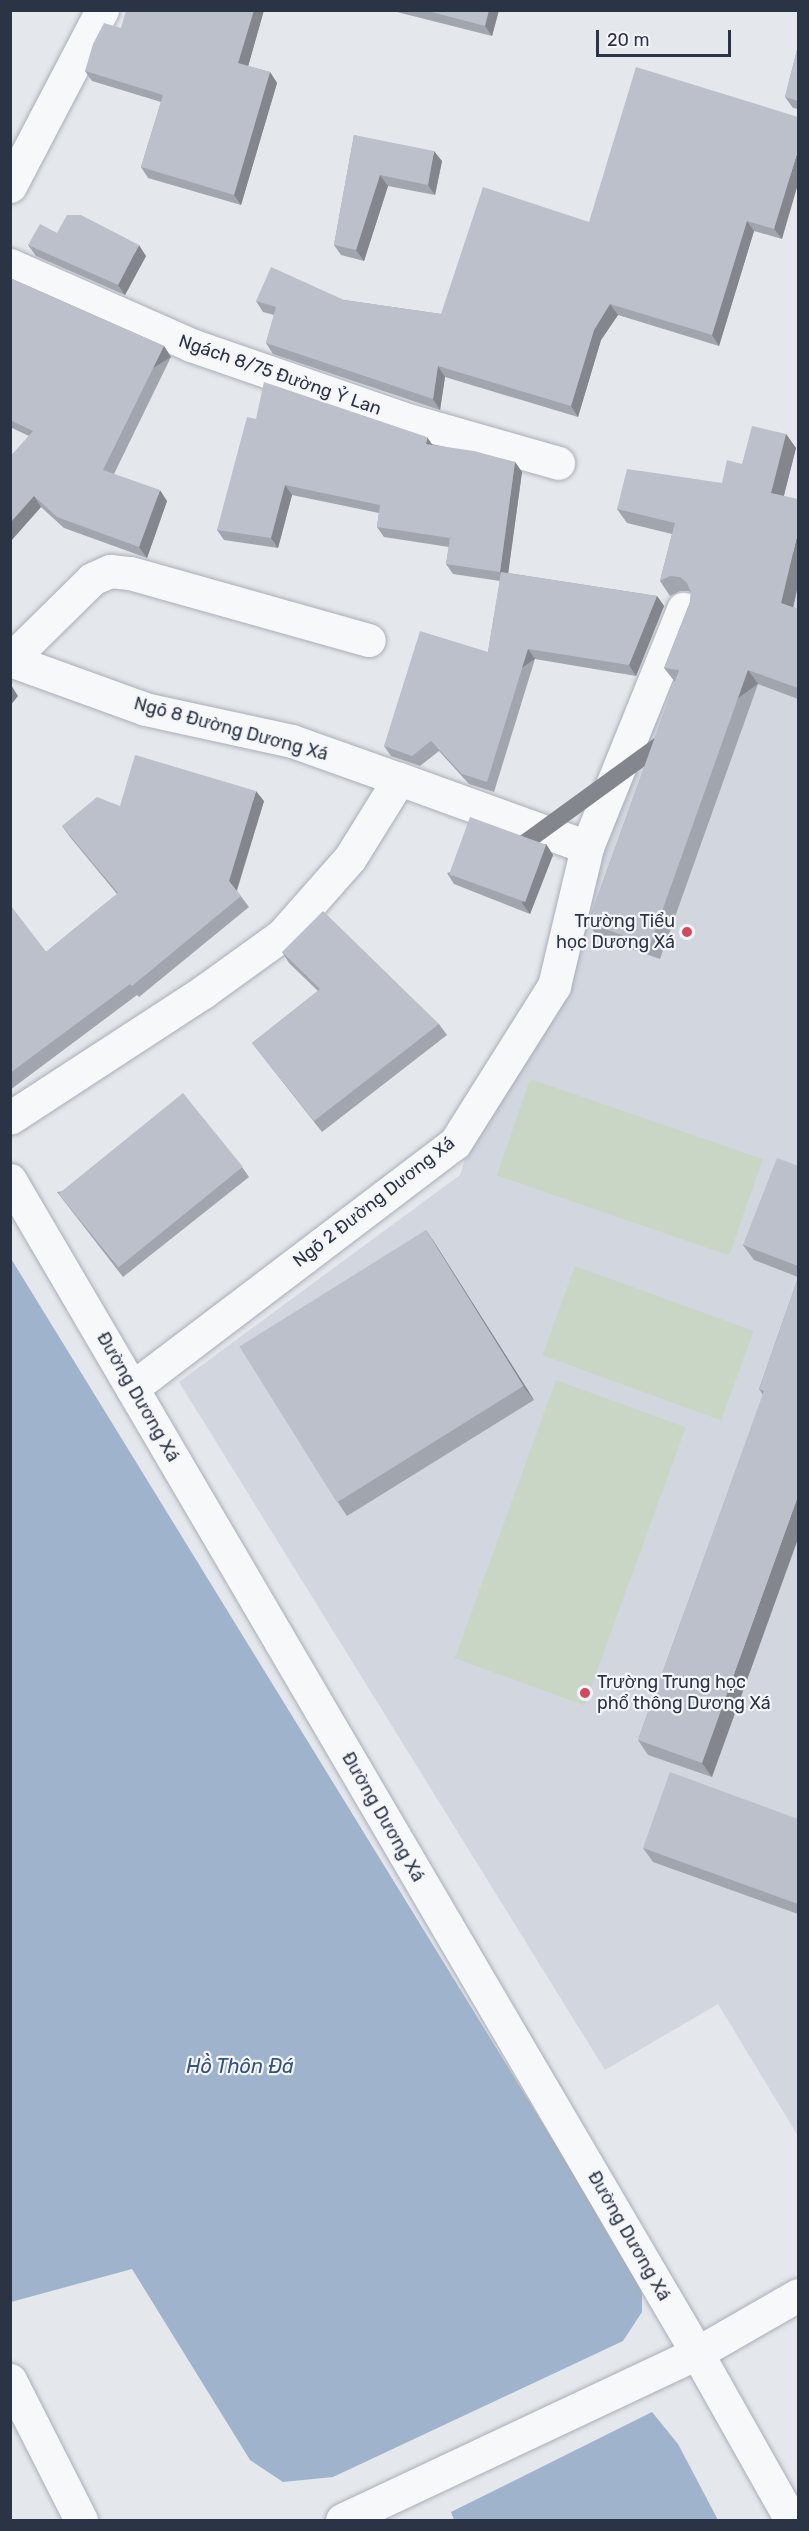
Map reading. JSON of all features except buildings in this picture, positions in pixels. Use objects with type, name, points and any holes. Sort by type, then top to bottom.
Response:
[{"type":"street","points":[[10,186],[102,10]]},
{"type":"street","name":"Ngách 8/75 Đường Ỷ Lan","points":[[10,264],[191,345],[411,421],[558,463]]},
{"type":"street","points":[[10,660],[92,579],[110,571],[130,573],[369,640]]},
{"type":"street","name":"Ngõ 2 Đường Dương Xá","points":[[132,1388],[455,1143],[554,986],[587,847],[683,609]]},
{"type":"street","name":"Ngõ 8 Đường Dương Xá","points":[[10,660],[146,709],[292,741],[399,778]]},
{"type":"street","points":[[10,1118],[203,992],[282,935],[350,858],[399,778],[587,847]]},
{"type":"street","name":"Đường Dương Xá","points":[[10,1180],[697,2353],[791,2520]]},
{"type":"street","points":[[342,2520],[697,2353],[798,2295]]},
{"type":"street","points":[[10,2380],[81,2520]]},
{"type":"shaded area","name":"Trường Trung học phổ thông Dương Xá","points":[[703,578],[798,592],[798,2136],[718,2004],[605,2070],[179,1382],[460,1175],[468,1149],[598,852]]},
{"type":"green space","points":[[530,1079],[763,1159],[729,1256],[497,1175]]},
{"type":"green space","points":[[575,1266],[754,1331],[721,1420],[543,1355]]},
{"type":"green space","points":[[556,1380],[686,1427],[584,1705],[455,1658]]},
{"type":"water","name":"Hồ Thôn Đá","points":[[10,1257],[642,2285],[642,2312],[623,2341],[333,2477],[283,2482],[250,2460],[132,2269],[11,2302]]},
{"type":"water","points":[[652,2412],[678,2444],[718,2520],[454,2520],[451,2512]]},
{"type":"place","name":"Trường Tiểu học Dương Xá","points":[[687,932]]},
{"type":"place","name":"Trường Trung học phổ thông Dương Xá","points":[[585,1693]]}]
